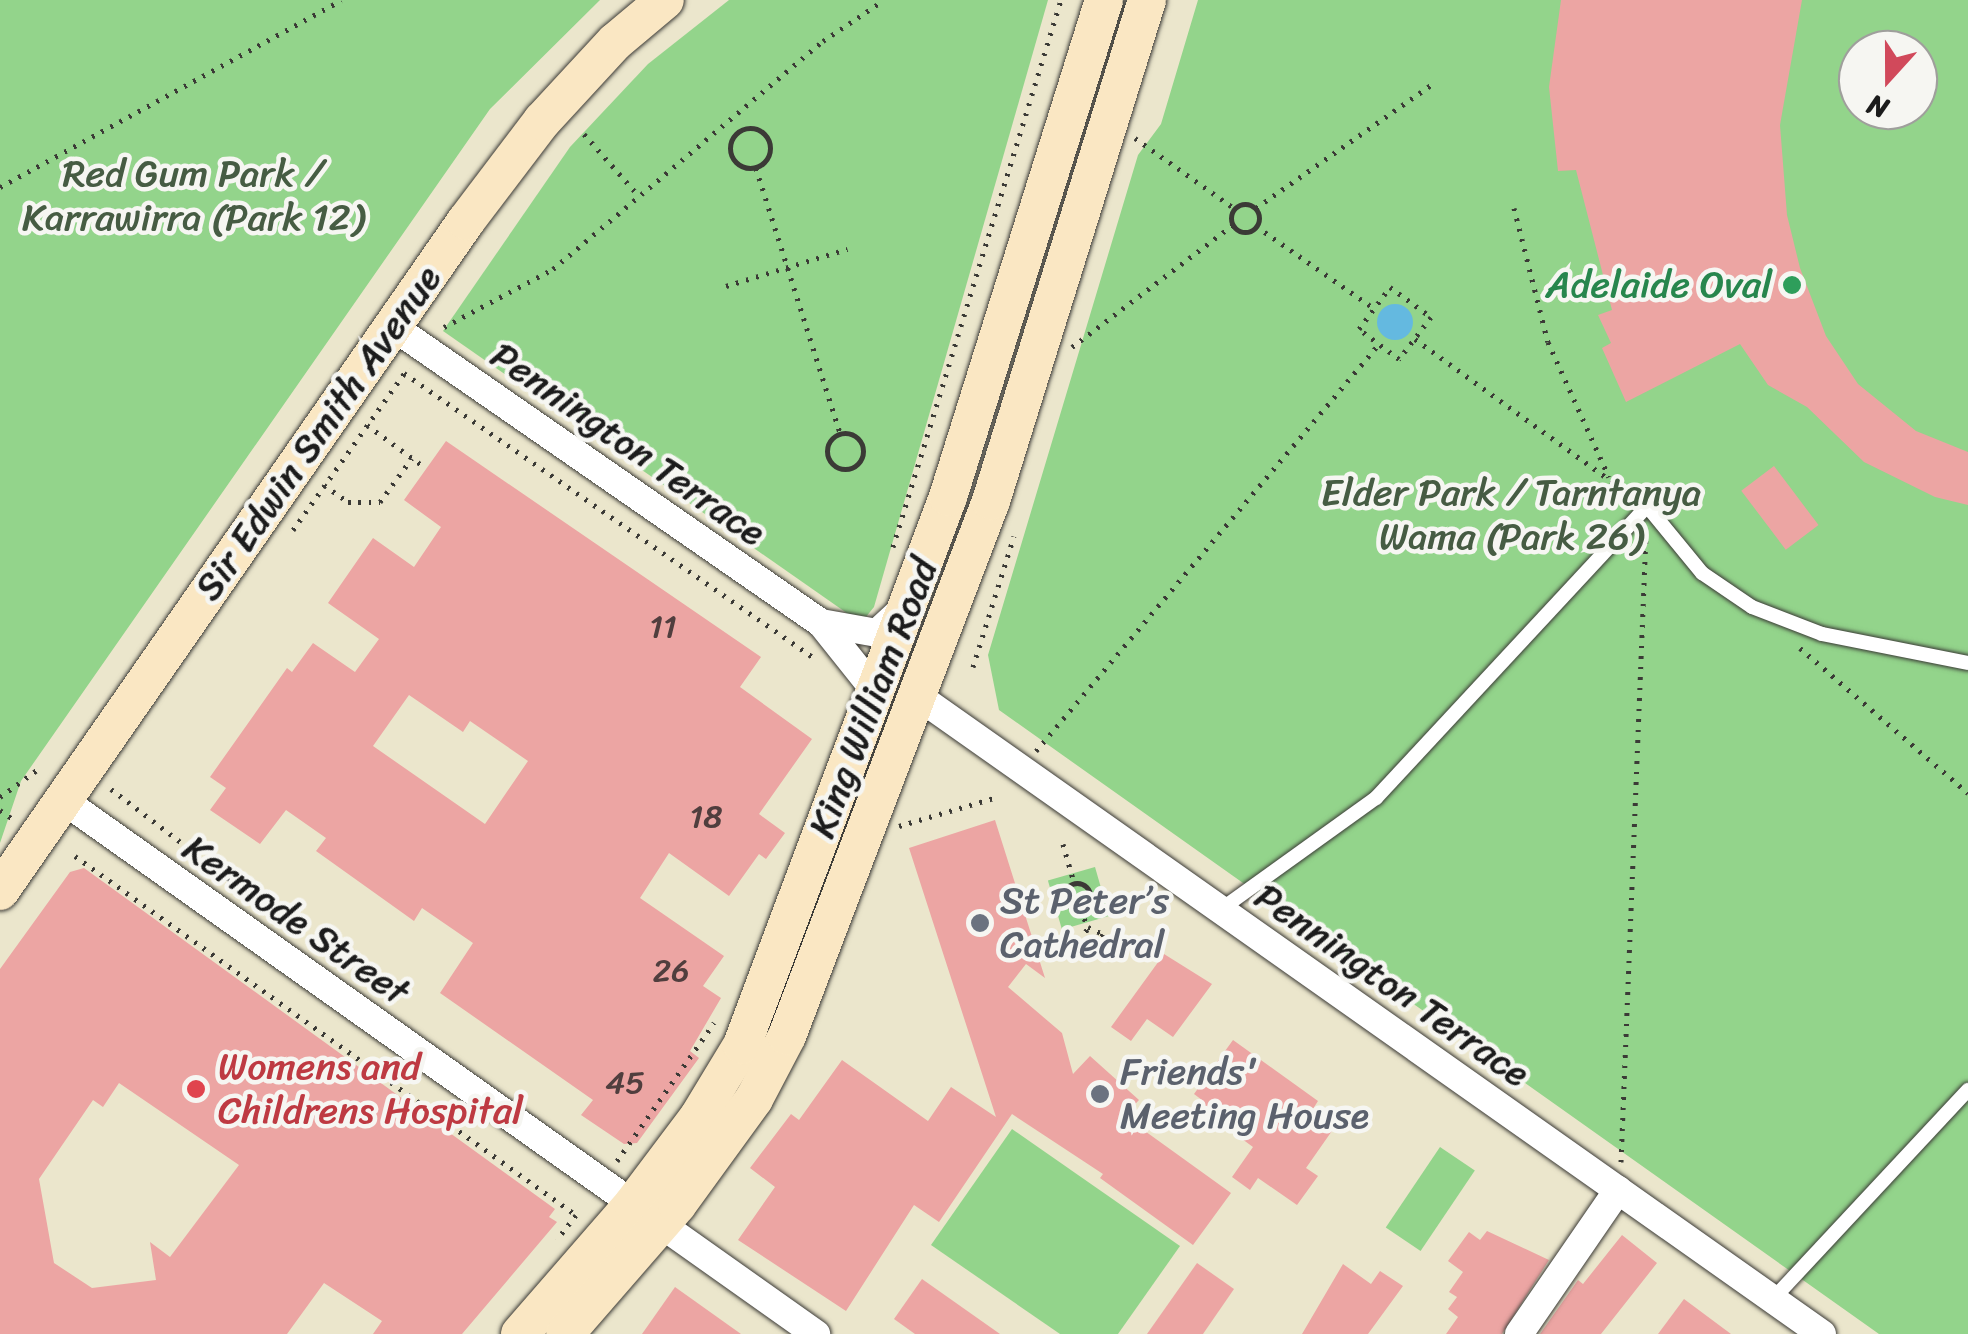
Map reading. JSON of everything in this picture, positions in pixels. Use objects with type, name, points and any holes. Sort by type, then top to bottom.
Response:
[{"type":"main road","name":"Sir Edwin Smith Avenue","points":[[0,891],[392,326],[542,121],[665,0]]},
{"type":"main road","name":"King William Road","points":[[520,1334],[647,1215],[742,1045],[876,692],[982,396],[1104,0]]},
{"type":"main road","name":"King William Road","points":[[565,1334],[647,1215],[773,1068],[919,697],[1052,318],[1147,0]]},
{"type":"main road","points":[[907,607],[902,666],[919,697]]},
{"type":"street","name":"Pennington Terrace","points":[[392,326],[821,622],[876,692]]},
{"type":"street","name":"Pennington Terrace","points":[[821,622],[882,631],[907,607]]},
{"type":"street","name":"Pennington Terrace","points":[[919,697],[1822,1334]]},
{"type":"street","name":"Kermode Street","points":[[63,800],[816,1334]]},
{"type":"street","points":[[1519,1334],[1618,1190]]},
{"type":"lane","points":[[1220,910],[1376,798],[1647,506],[1702,573],[1752,607],[1822,634],[1968,663]]},
{"type":"lane","points":[[1772,1299],[1968,1090]]},
{"type":"path","points":[[0,188],[341,0]]},
{"type":"path","points":[[444,327],[553,269],[823,41],[884,0]]},
{"type":"path","points":[[888,563],[1061,0]]},
{"type":"path","points":[[1129,134],[1234,208],[1256,208],[1434,83]]},
{"type":"path","points":[[756,168],[769,156],[770,143],[757,130],[743,130],[732,139],[732,158],[756,168],[840,433],[863,446],[858,464],[846,470],[826,454],[840,433]]},
{"type":"path","points":[[584,134],[639,196]]},
{"type":"path","points":[[1072,348],[1233,225],[1234,208]]},
{"type":"path","points":[[1256,208],[1256,226]]},
{"type":"path","points":[[1514,208],[1548,342],[1572,407],[1611,480]]},
{"type":"path","points":[[1233,225],[1244,232],[1256,226]]},
{"type":"path","points":[[1256,226],[1374,309]]},
{"type":"path","points":[[726,286],[846,250]]},
{"type":"path","points":[[1390,288],[1430,317],[1414,339],[1399,360],[1359,330],[1390,288]]},
{"type":"path","points":[[1414,339],[1647,506],[1618,1190]]},
{"type":"path","points":[[1021,769],[1379,344]]},
{"type":"path","points":[[404,373],[816,660]]},
{"type":"path","points":[[367,425],[422,466]]},
{"type":"path","points":[[324,485],[348,502],[380,502],[412,458]]},
{"type":"path","points":[[1790,639],[1968,794]]},
{"type":"path","points":[[0,797],[41,767]]},
{"type":"path","points":[[892,828],[996,797]]},
{"type":"path","points":[[0,810],[13,819]]},
{"type":"path","points":[[1063,844],[1074,882],[1090,896],[1080,908]]},
{"type":"path","points":[[75,856],[576,1215]]},
{"type":"path","points":[[1074,882],[1064,897],[1080,908],[1088,927],[1103,934],[1094,950],[1081,941],[1088,927]]},
{"type":"path","points":[[615,1163],[719,1017]]},
{"type":"green space","name":"Red Gum Park / Karrawirra (Park 12)","points":[[0,0],[600,0],[490,109],[21,781],[0,843]]},
{"type":"green space","points":[[729,0],[1048,0],[874,607],[861,623],[443,331],[570,147],[648,64]]},
{"type":"green space","name":"Elder Park / Tarntanya Wama (Park 26)","points":[[1198,0],[1968,0],[1968,1334],[1879,1334],[999,710],[988,655],[1138,155],[1161,124]]},
{"type":"green space","points":[[1095,867],[1109,916],[1062,930],[1048,881]]},
{"type":"green space","points":[[1012,1129],[1180,1246],[1118,1334],[1060,1334],[931,1245]]},
{"type":"green space","points":[[1440,1147],[1475,1170],[1421,1251],[1386,1227]]},
{"type":"water","points":[[1395,304],[1408,309],[1413,322],[1408,335],[1395,340],[1382,335],[1377,322],[1382,309]]},
{"type":"building","points":[[1561,0],[1802,0],[1780,125],[1787,215],[1800,268],[1826,336],[1858,384],[1916,431],[1968,452],[1968,505],[1935,497],[1864,462],[1807,407],[1768,385],[1740,344],[1626,402],[1602,348],[1611,343],[1598,315],[1612,310],[1576,170],[1558,171],[1549,87]]},
{"type":"building","points":[[446,441],[761,657],[740,687],[812,739],[759,814],[785,833],[766,859],[759,854],[729,896],[669,853],[640,898],[724,956],[703,986],[721,998],[690,1051],[699,1058],[637,1143],[624,1144],[581,1115],[593,1100],[440,993],[473,943],[422,908],[414,921],[316,851],[326,838],[286,810],[260,844],[210,810],[226,788],[210,777],[287,668],[292,672],[313,643],[355,672],[379,639],[328,603],[373,538],[414,567],[441,527],[404,500]],"holes":[[[409,695],[463,732],[470,721],[528,761],[485,824],[373,746]]]},
{"type":"building","points":[[1774,466],[1819,525],[1786,550],[1741,491]]},
{"type":"building","points":[[995,820],[1045,978],[1026,964],[1008,987],[1062,1033],[1073,1074],[1090,1056],[1139,1100],[1124,1116],[1231,1193],[1193,1245],[1100,1178],[1103,1174],[1012,1114],[939,1222],[914,1205],[846,1311],[738,1240],[775,1187],[750,1168],[791,1114],[799,1120],[842,1060],[928,1121],[951,1087],[996,1117],[909,848]]},
{"type":"building","name":"Womens and Childrens Hospital","points":[[84,868],[555,1209],[549,1217],[557,1222],[462,1334],[373,1334],[382,1321],[324,1283],[287,1334],[0,1334],[0,969],[70,872]],"holes":[[[119,1083],[239,1165],[170,1257],[150,1242],[156,1280],[92,1288],[54,1263],[39,1179],[93,1100],[103,1107]]]},
{"type":"building","points":[[1164,954],[1212,984],[1173,1037],[1147,1019],[1131,1041],[1111,1027]]},
{"type":"building","points":[[1233,1040],[1318,1101],[1311,1112],[1334,1128],[1306,1168],[1318,1176],[1297,1205],[1258,1178],[1250,1190],[1232,1177],[1253,1147],[1197,1106],[1202,1100],[1194,1094]]},
{"type":"building","points":[[1487,1231],[1549,1260],[1502,1334],[1446,1334],[1458,1317],[1448,1309],[1457,1297],[1449,1292],[1463,1272],[1448,1261],[1469,1232],[1480,1240]]},
{"type":"building","points":[[1622,1235],[1657,1263],[1601,1334],[1540,1334],[1578,1280],[1583,1284]]},
{"type":"building","points":[[1197,1263],[1234,1289],[1203,1334],[1147,1334]]},
{"type":"building","points":[[1343,1264],[1371,1284],[1380,1271],[1403,1286],[1368,1334],[1302,1334]]},
{"type":"building","points":[[922,1279],[1000,1334],[915,1334],[894,1319]]},
{"type":"building","points":[[675,1287],[741,1334],[642,1334]]},
{"type":"building","points":[[1684,1299],[1731,1334],[1658,1334]]},
{"type":"place","name":"Adelaide Oval","points":[[1792,285]]},
{"type":"place","name":"St Peter’s Cathedral","points":[[980,923]]},
{"type":"place","name":"Womens and Childrens Hospital","points":[[196,1089]]},
{"type":"place","name":"Friends' Meeting House","points":[[1100,1094]]}]
